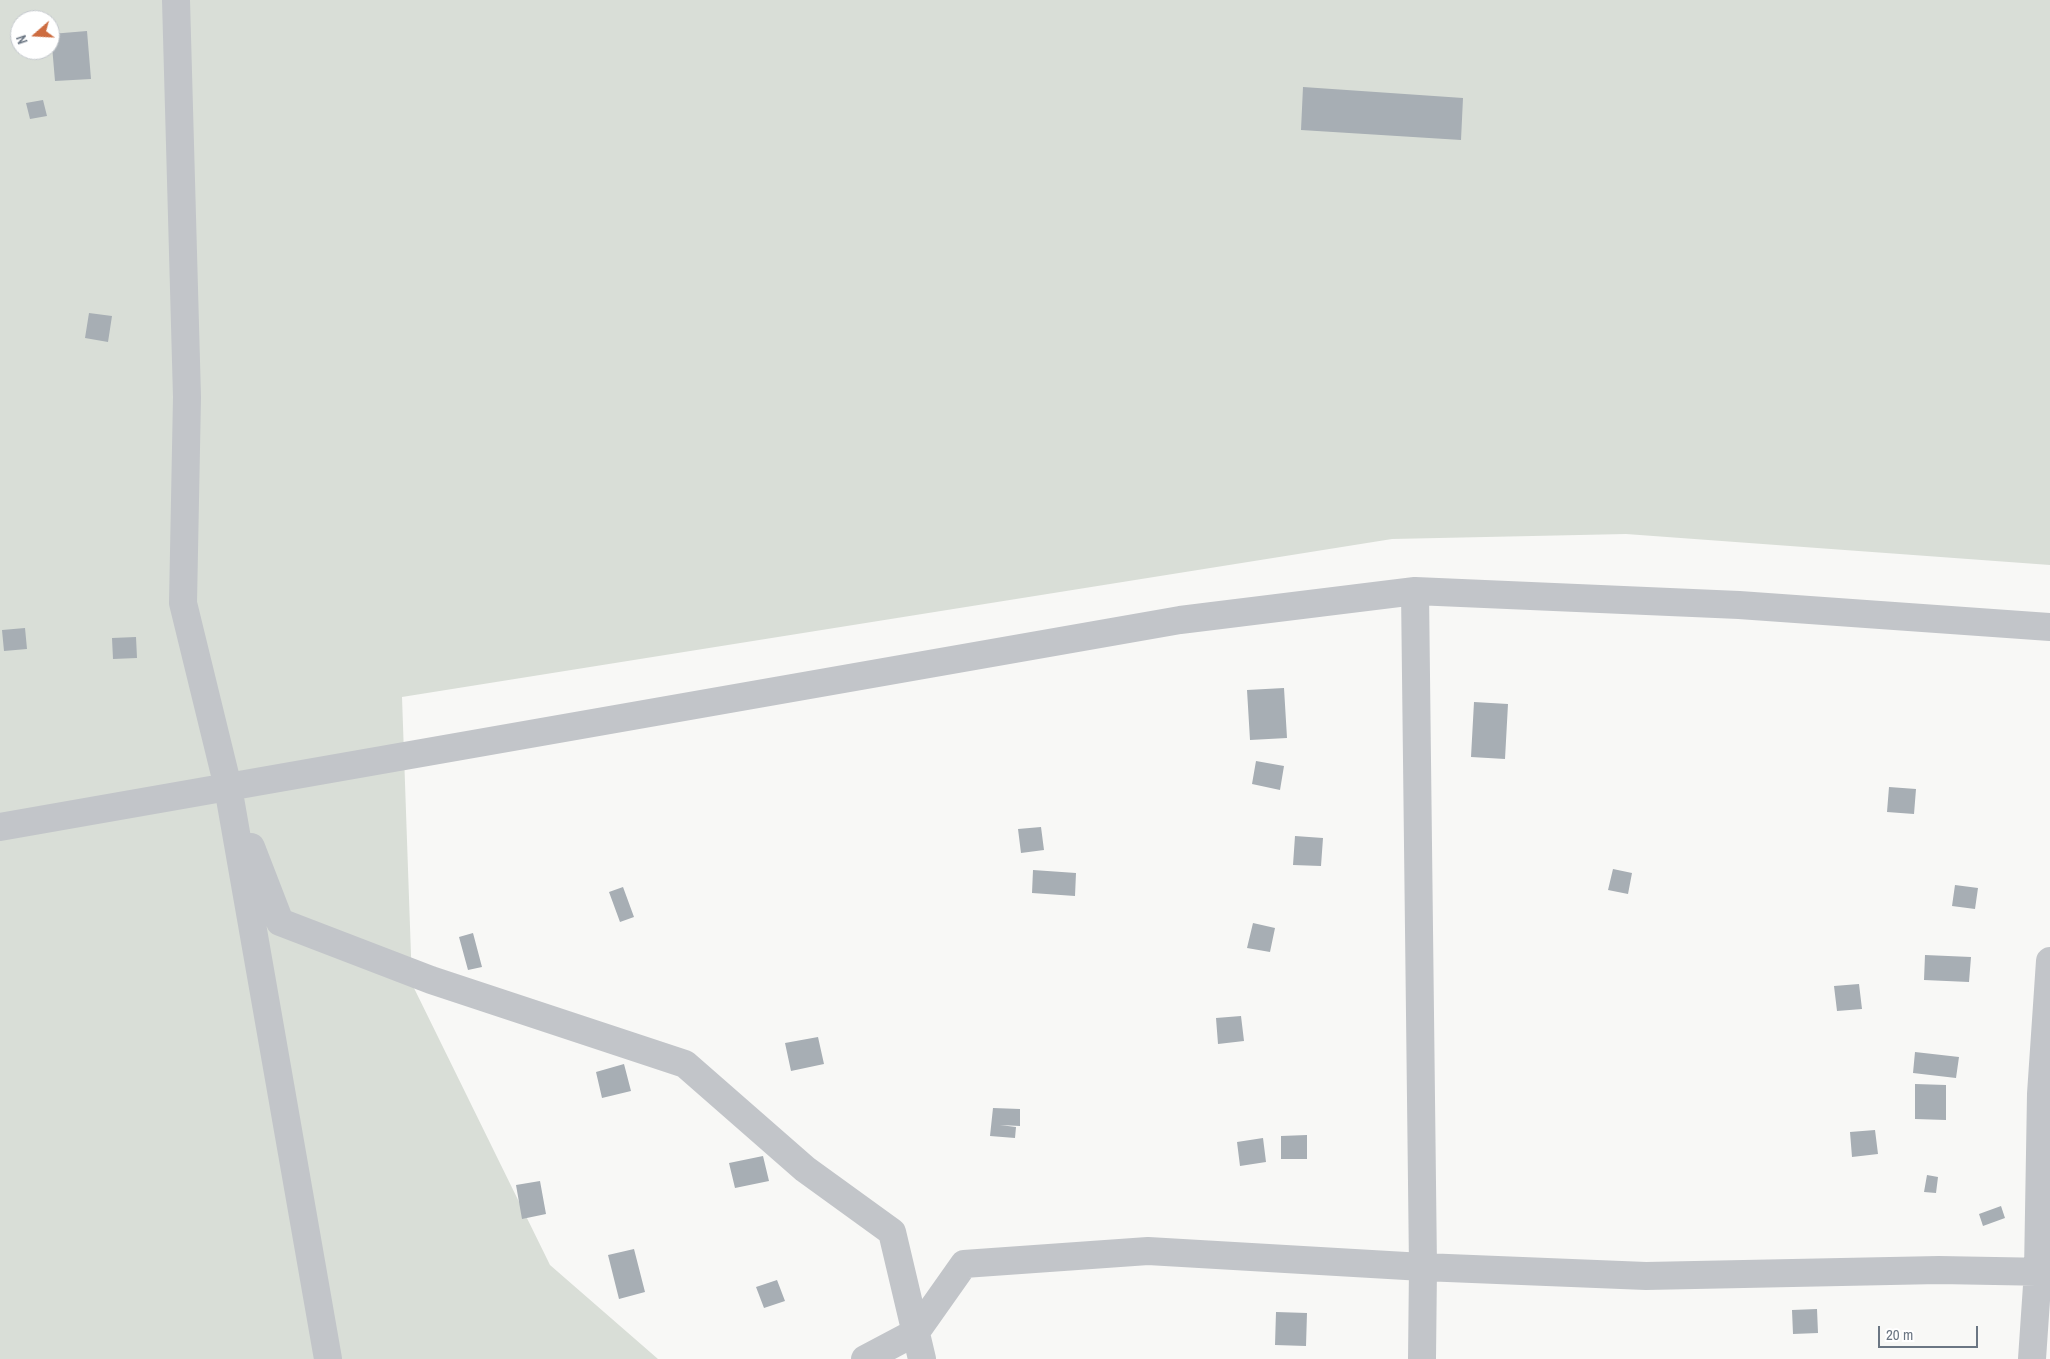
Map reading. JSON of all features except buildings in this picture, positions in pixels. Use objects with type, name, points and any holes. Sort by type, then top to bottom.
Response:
[{"type":"street","points":[[176,0],[187,396],[183,603],[228,787],[328,1359]]},
{"type":"street","points":[[1415,591],[1424,1267],[1422,1359]]},
{"type":"street","points":[[0,827],[1180,620],[1415,591],[1738,605],[2050,628]]},
{"type":"street","points":[[228,787],[280,922],[431,980],[685,1064],[805,1169],[892,1232],[922,1359]]},
{"type":"street","points":[[2032,1359],[2044,1271],[2041,1094],[2050,961]]},
{"type":"street","points":[[865,1359],[916,1332],[964,1264],[1148,1252],[1424,1267],[1646,1276],[1939,1270],[2044,1271]]},
{"type":"shaded area","points":[[0,0],[2050,0],[2050,565],[1626,534],[1392,539],[402,697],[412,984],[550,1265],[658,1359],[0,1359]]}]
